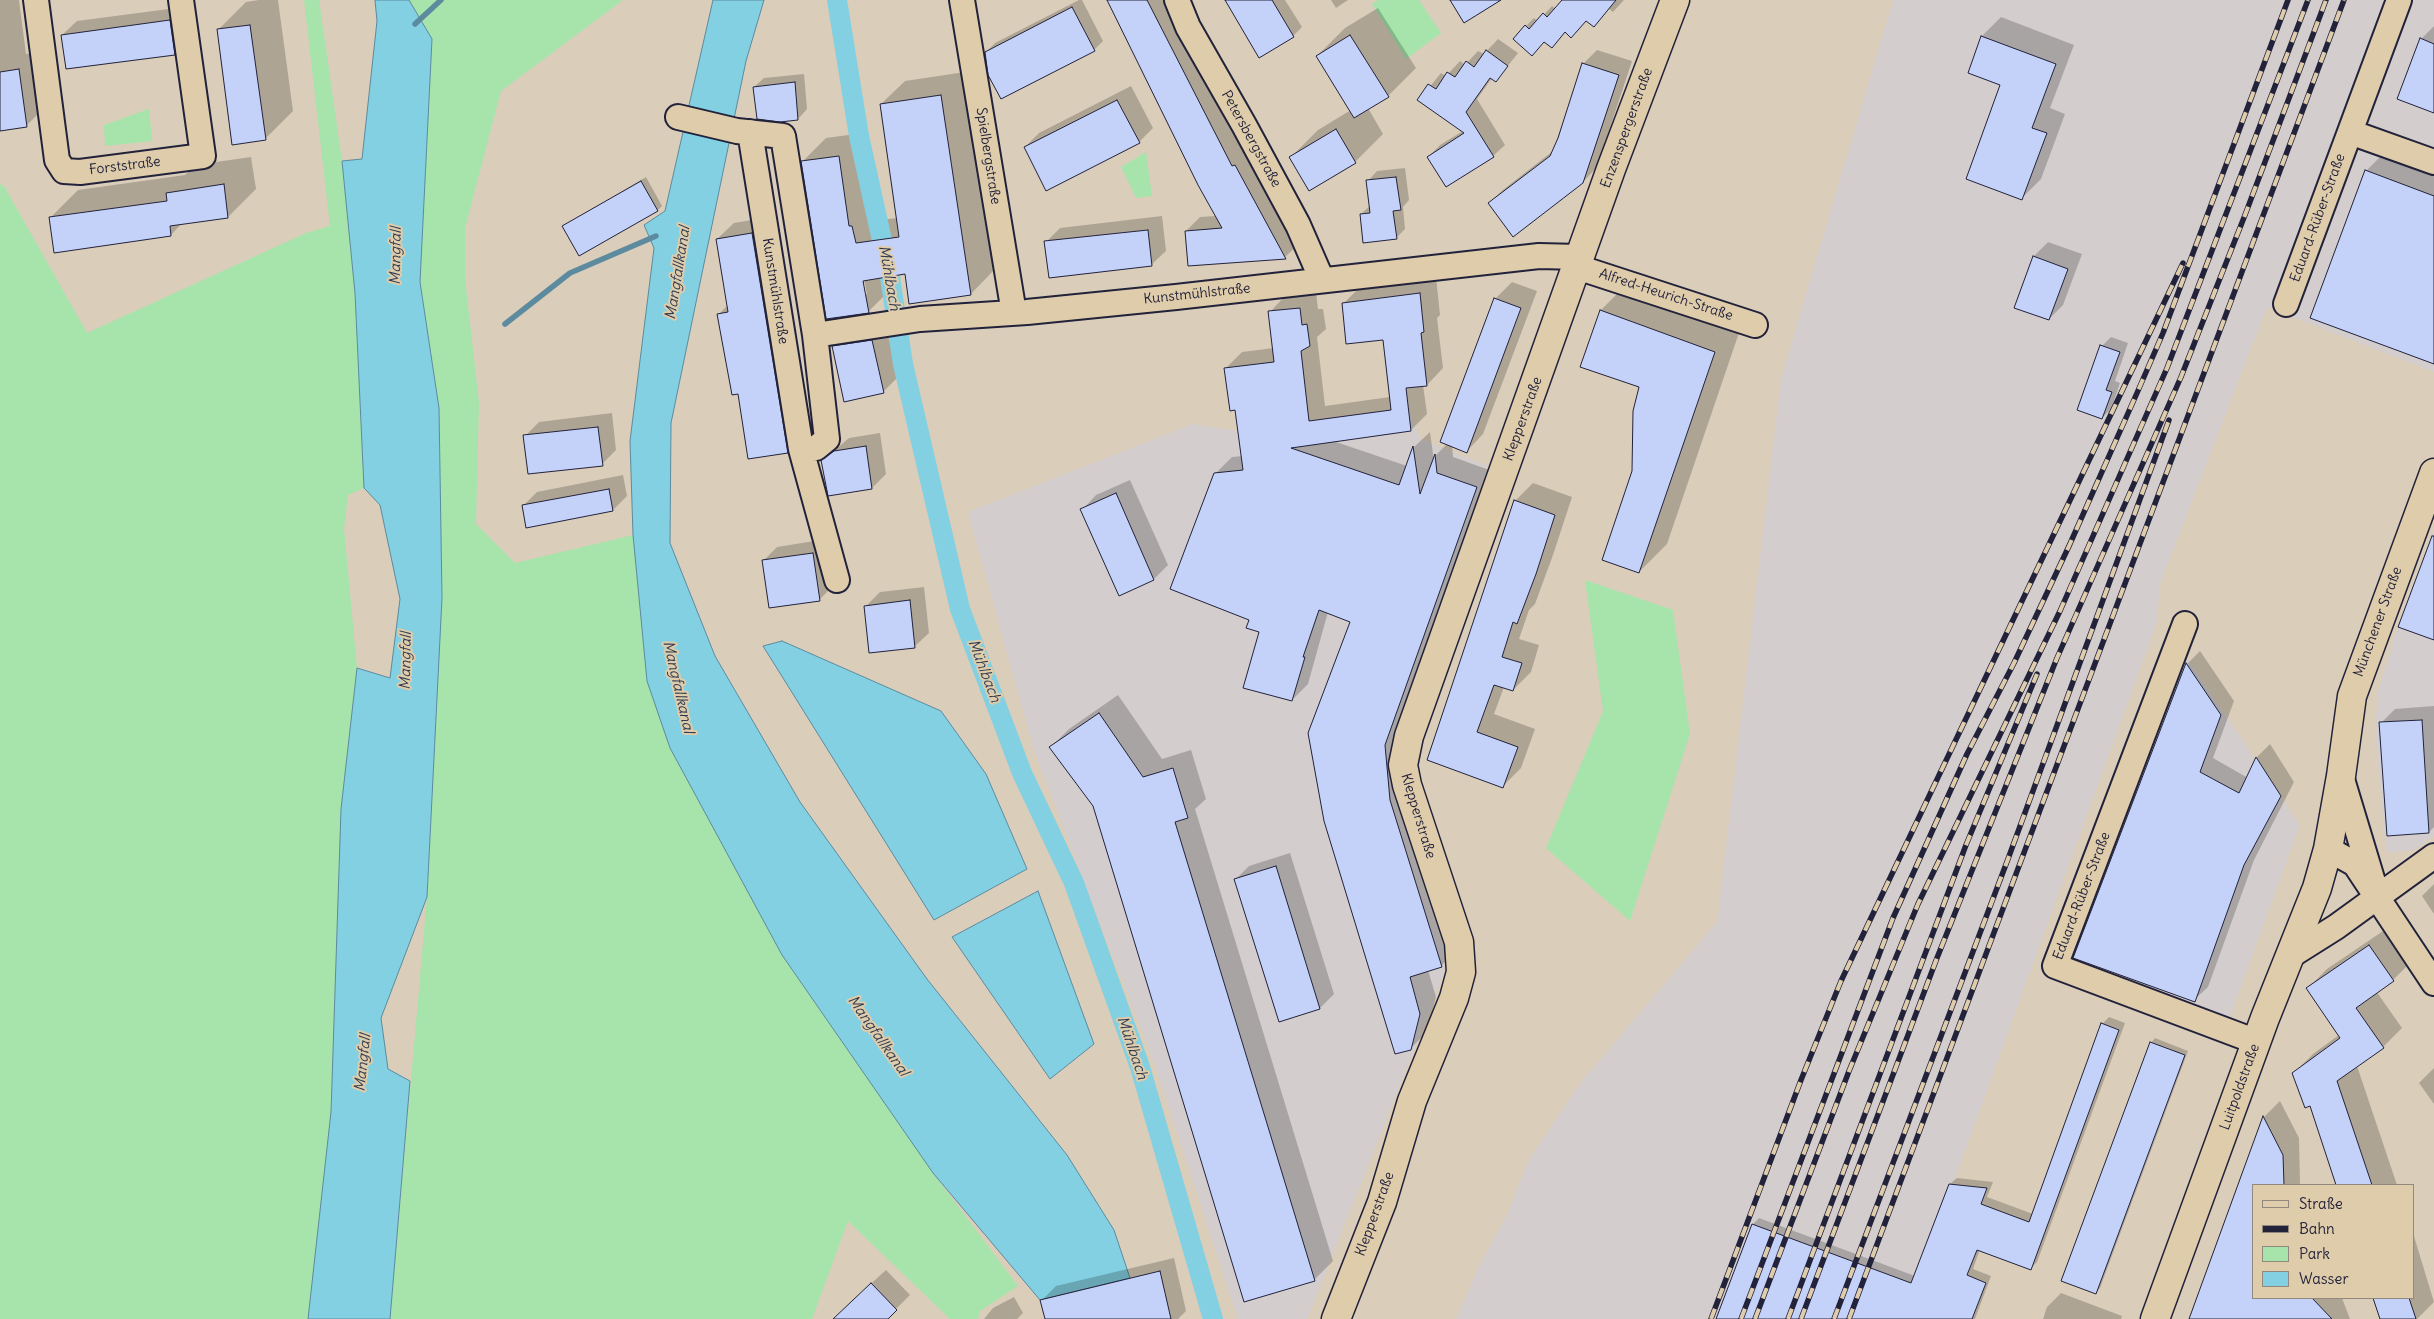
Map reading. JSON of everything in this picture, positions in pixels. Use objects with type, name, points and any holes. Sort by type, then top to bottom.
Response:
[{"type":"street","name":"Forststraße","points":[[36,0],[57,160],[64,172],[80,172],[203,156],[181,0]]},
{"type":"street","name":"Spielbergstraße","points":[[962,0],[1014,313]]},
{"type":"street","name":"Petersbergstraße","points":[[1177,0],[1188,27],[1298,225],[1322,280]]},
{"type":"street","name":"Enzenspergerstraße","points":[[1578,262],[1675,0]]},
{"type":"street","name":"Eduard-Rüber-Straße","points":[[2286,304],[2399,0]]},
{"type":"street","points":[[678,118],[743,131],[783,136],[815,335],[828,439],[816,448],[801,449]]},
{"type":"street","name":"Kunstmühlstraße","points":[[743,131],[801,449],[837,580]]},
{"type":"street","points":[[2350,132],[2434,162]]},
{"type":"street","name":"Kunstmühlstraße","points":[[815,335],[920,319],[1014,313],[1539,256],[1578,262]]},
{"type":"street","name":"Alfred-Heurich-Straße","points":[[1578,262],[1755,325]]},
{"type":"street","name":"Klepperstraße","points":[[1336,1319],[1382,1202],[1412,1101],[1454,998],[1461,972],[1459,942],[1402,765],[1409,736],[1578,262]]},
{"type":"street","name":"Münchener Straße","points":[[2290,956],[2317,888],[2328,849],[2341,776],[2352,696],[2434,473]]},
{"type":"street","name":"Eduard-Rüber-Straße","points":[[2185,624],[2054,966],[2257,1042]]},
{"type":"street","name":"Münchener Straße","points":[[2341,776],[2377,896]]},
{"type":"street","name":"Münchener Straße","points":[[2328,849],[2355,864],[2434,983]]},
{"type":"street","points":[[2290,956],[2342,923],[2434,856]]},
{"type":"street","name":"Luitpoldstraße","points":[[2155,1319],[2290,956]]},
{"type":"shaded area","points":[[1893,0],[2434,0],[2434,372],[2267,307],[2160,584],[2157,622],[1904,1319],[1456,1319],[1479,1266],[1508,1212],[1528,1161],[1581,1082],[1717,922],[1781,378]]},
{"type":"shaded area","points":[[1408,408],[1421,439],[1488,466],[1392,743],[1396,799],[1445,951],[1443,977],[1307,1319],[1238,1319],[1153,1060],[1034,751],[968,512],[1193,424],[1238,431]]},
{"type":"shaded area","points":[[2434,532],[2434,836],[2414,850],[2389,853],[2386,849],[2375,735],[2378,691],[2398,627]]},
{"type":"shaded area","points":[[2185,655],[2300,825],[2230,1017],[2067,961]]},
{"type":"green space","points":[[304,0],[319,0],[342,161],[355,293],[364,488],[348,495],[344,529],[357,668],[341,809],[331,1112],[308,1319],[0,1319],[0,184],[4,186],[87,333],[306,233],[330,226]]},
{"type":"green space","points":[[409,0],[623,0],[501,91],[465,228],[465,279],[479,403],[476,524],[515,563],[633,535],[647,681],[782,955],[933,1173],[1018,1286],[980,1311],[978,1319],[950,1319],[848,1221],[812,1319],[390,1319],[427,897],[442,598],[439,408],[420,282],[432,39]]},
{"type":"green space","points":[[1378,0],[1419,0],[1441,33],[1406,59],[1372,4]]},
{"type":"green space","points":[[149,109],[152,141],[105,146],[104,125]]},
{"type":"green space","points":[[1146,152],[1152,196],[1136,198],[1121,167]]},
{"type":"green space","points":[[1585,580],[1673,610],[1690,734],[1630,921],[1546,848],[1603,711]]},
{"type":"water","name":"Mangfall","points":[[375,0],[409,0],[432,39],[420,282],[439,408],[442,598],[427,897],[381,1018],[388,1069],[410,1081],[390,1319],[308,1319],[331,1112],[341,809],[357,668],[390,678],[400,599],[380,505],[364,488],[355,293],[342,161],[362,159],[377,21]]},
{"type":"water","name":"Mangfallkanal","points":[[713,0],[764,0],[746,61],[671,423],[670,543],[715,656],[800,802],[927,979],[1067,1155],[1114,1230],[1130,1278],[1040,1300],[933,1173],[782,955],[670,748],[647,681],[633,535],[630,441],[654,248],[644,225],[665,211]]},
{"type":"water","points":[[782,641],[941,711],[986,774],[1027,869],[934,920],[763,646]]},
{"type":"water","points":[[1038,891],[1094,1044],[1050,1079],[952,937]]},
{"type":"building","points":[[1107,0],[1147,0],[1232,166],[1235,165],[1286,259],[1188,266],[1185,231],[1222,228],[1198,185]]},
{"type":"building","points":[[1225,0],[1272,0],[1294,37],[1259,58]]},
{"type":"building","points":[[1450,0],[1501,0],[1464,23]]},
{"type":"building","points":[[1562,0],[1616,0],[1594,27],[1586,21],[1571,38],[1565,32],[1552,48],[1544,42],[1532,56],[1513,39],[1525,25],[1529,29],[1543,13],[1547,17]]},
{"type":"building","points":[[1072,7],[1095,51],[1001,99],[988,75],[985,52]]},
{"type":"building","points":[[170,20],[175,55],[66,69],[61,35]]},
{"type":"building","points":[[250,25],[266,140],[232,145],[217,29]]},
{"type":"building","points":[[1350,35],[1389,97],[1354,118],[1316,56]]},
{"type":"building","points":[[1981,36],[2056,64],[2032,128],[2047,133],[2022,200],[1966,179],[2000,85],[1968,73]]},
{"type":"building","points":[[2420,38],[2434,44],[2434,113],[2397,99]]},
{"type":"building","points":[[1486,50],[1508,66],[1496,82],[1490,78],[1466,112],[1494,157],[1446,187],[1427,157],[1464,133],[1417,100],[1428,84],[1436,89],[1447,72],[1455,77],[1466,61],[1474,67]]},
{"type":"building","points":[[1582,63],[1619,75],[1583,183],[1513,237],[1488,203],[1550,156],[1558,138]]},
{"type":"building","points":[[19,69],[27,127],[0,131],[0,72]]},
{"type":"building","points":[[795,82],[798,120],[780,122],[757,119],[753,87]]},
{"type":"building","points":[[941,95],[971,295],[909,304],[905,274],[863,281],[869,313],[826,319],[801,161],[839,156],[849,226],[852,226],[856,243],[899,237],[880,104]]},
{"type":"building","points":[[1117,100],[1140,143],[1046,191],[1024,147]]},
{"type":"building","points":[[1336,129],[1356,163],[1309,191],[1289,157]]},
{"type":"building","points":[[2365,170],[2434,196],[2434,364],[2310,318]]},
{"type":"building","points":[[1396,177],[1401,210],[1393,211],[1397,239],[1363,243],[1360,214],[1370,213],[1366,180]]},
{"type":"building","points":[[641,181],[658,211],[579,256],[562,226]]},
{"type":"building","points":[[224,184],[228,218],[170,226],[171,236],[54,253],[49,217],[167,201],[166,193]]},
{"type":"building","points":[[1148,230],[1152,266],[1049,278],[1044,241]]},
{"type":"building","points":[[752,233],[788,453],[748,459],[738,394],[732,395],[717,314],[728,312],[716,239]]},
{"type":"building","points":[[2033,256],[2068,269],[2049,320],[2014,308]]},
{"type":"building","points":[[1420,293],[1424,332],[1421,333],[1427,386],[1406,388],[1411,431],[1291,448],[1399,485],[1413,446],[1420,494],[1435,454],[1437,473],[1477,487],[1385,745],[1390,800],[1442,967],[1410,977],[1420,1014],[1411,1050],[1395,1054],[1324,821],[1308,733],[1350,622],[1319,610],[1303,657],[1305,657],[1292,701],[1243,688],[1259,632],[1246,628],[1249,620],[1170,589],[1214,473],[1243,470],[1235,410],[1230,411],[1224,368],[1274,362],[1268,311],[1300,308],[1302,325],[1307,324],[1310,346],[1301,351],[1309,421],[1391,410],[1383,340],[1346,344],[1342,303]]},
{"type":"building","points":[[1494,298],[1521,308],[1467,453],[1440,442]]},
{"type":"building","points":[[1600,310],[1715,352],[1639,573],[1602,560],[1632,471],[1633,411],[1639,387],[1580,367]]},
{"type":"building","points":[[872,340],[884,393],[844,402],[832,346]]},
{"type":"building","points":[[2100,345],[2120,352],[2106,390],[2112,392],[2102,419],[2077,410]]},
{"type":"building","points":[[598,427],[603,466],[528,474],[523,435]]},
{"type":"building","points":[[866,446],[872,489],[828,496],[821,460],[834,451]]},
{"type":"building","points":[[609,489],[613,511],[526,528],[522,505]]},
{"type":"building","points":[[1116,493],[1154,580],[1119,596],[1080,509]]},
{"type":"building","points":[[1514,500],[1555,515],[1536,574],[1517,624],[1513,622],[1502,657],[1522,663],[1513,691],[1494,685],[1477,732],[1518,747],[1503,788],[1427,760]]},
{"type":"building","points":[[2432,536],[2434,536],[2434,640],[2398,627]]},
{"type":"building","points":[[813,553],[820,601],[769,608],[762,560]]},
{"type":"building","points":[[910,600],[915,648],[869,653],[864,606]]},
{"type":"building","points":[[2186,663],[2221,715],[2200,772],[2239,793],[2256,757],[2281,796],[2244,865],[2195,1002],[2073,958]]},
{"type":"building","points":[[1099,713],[1143,777],[1173,768],[1188,818],[1175,822],[1315,1281],[1244,1302],[1093,806],[1049,747]]},
{"type":"building","points":[[2422,720],[2429,833],[2387,836],[2379,722]]},
{"type":"building","points":[[1276,866],[1320,1009],[1279,1022],[1234,879]]},
{"type":"building","points":[[2369,945],[2394,981],[2356,1008],[2384,1048],[2337,1081],[2372,1184],[2336,1184],[2310,1106],[2305,1108],[2292,1073],[2340,1038],[2306,988]]},
{"type":"building","points":[[2101,1023],[2119,1030],[2031,1270],[1977,1250],[1967,1275],[1986,1283],[1972,1319],[1716,1319],[1752,1224],[1911,1283],[1949,1184],[1987,1188],[1981,1204],[2029,1222]]},
{"type":"building","points":[[2150,1042],[2185,1055],[2096,1294],[2061,1281]]},
{"type":"building","points":[[2263,1116],[2283,1155],[2284,1184],[2252,1184],[2252,1299],[2313,1299],[2332,1319],[2189,1319]]},
{"type":"building","points":[[1160,1271],[1171,1319],[1045,1319],[1040,1300]]},
{"type":"building","points":[[871,1283],[897,1310],[888,1319],[833,1319]]},
{"type":"building","points":[[2373,1299],[2409,1299],[2416,1319],[2380,1319]]},
{"type":"waterway","points":[[415,24],[441,0]]},
{"type":"waterway","name":"Mühlbach","points":[[837,0],[859,136],[890,277],[903,364],[960,609],[1022,773],[1074,883],[1140,1067],[1213,1319]]},
{"type":"waterway","points":[[505,324],[570,273],[656,236]]},
{"type":"railway","points":[[1741,1319],[1893,918],[1967,754],[2014,663],[2069,546],[2163,333],[2288,0]]},
{"type":"railway","points":[[1755,1319],[1849,1071],[1918,904],[2060,611],[2167,368],[2308,0]]},
{"type":"railway","points":[[1801,1319],[1937,958],[2057,658],[2181,377],[2245,215],[2326,0]]},
{"type":"railway","points":[[1849,1319],[2344,0]]},
{"type":"railway","points":[[1711,1319],[1801,1080],[1841,981],[2183,263]]},
{"type":"railway","points":[[1834,1319],[2008,859],[2169,420]]},
{"type":"railway","points":[[1788,1319],[1966,845],[2037,674]]}]
